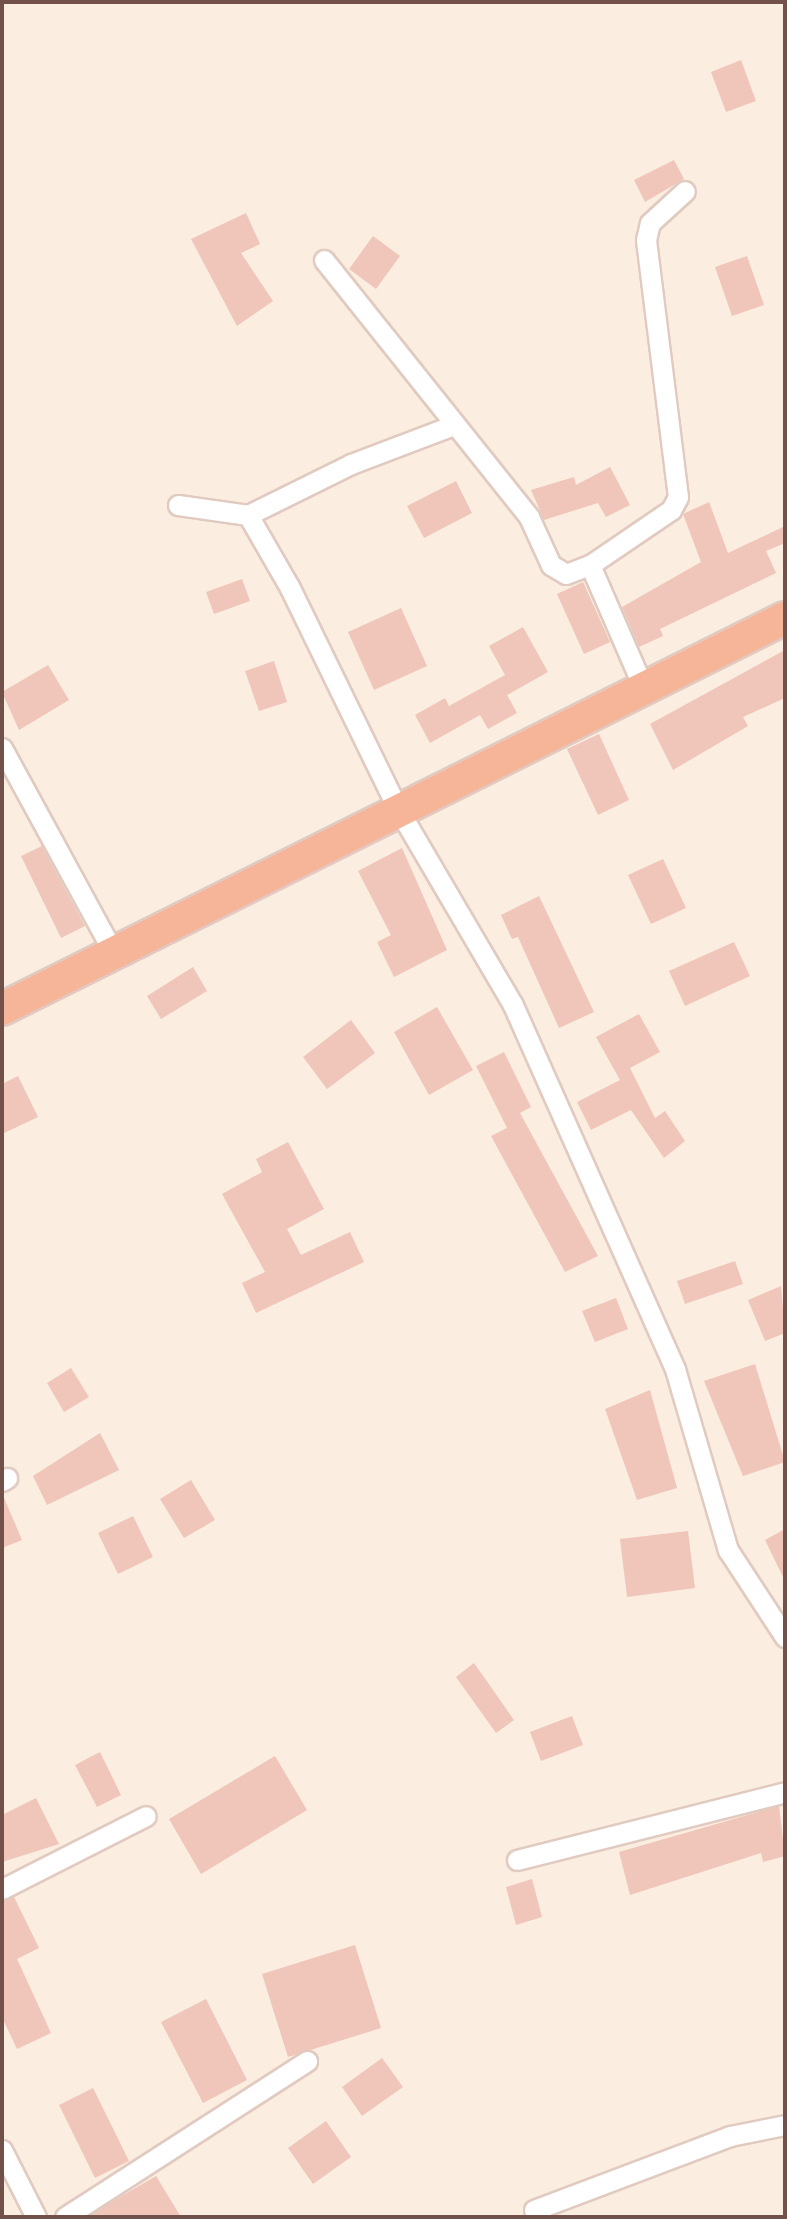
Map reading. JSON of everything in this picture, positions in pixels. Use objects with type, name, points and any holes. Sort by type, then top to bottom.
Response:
[{"type":"highway","points":[[2,1009],[785,618]]},
{"type":"street","points":[[324,260],[451,426],[528,517],[557,571],[590,565],[671,510],[678,497],[646,240],[650,223],[685,191]]},
{"type":"street","points":[[178,505],[248,515],[351,464],[451,426]]},
{"type":"street","points":[[248,515],[398,809],[513,1005],[675,1369],[728,1550],[785,1637]]},
{"type":"street","points":[[590,565],[644,689]]},
{"type":"street","points":[[2,748],[114,953]]},
{"type":"street","points":[[517,1860],[785,1791]]},
{"type":"street","points":[[2,1889],[146,1816]]},
{"type":"street","points":[[65,2217],[307,2061]]},
{"type":"street","points":[[534,2210],[730,2136],[785,2125]]},
{"type":"street","points":[[2,2150],[36,2217]]},
{"type":"building","points":[[741,60],[756,101],[726,112],[711,72]]},
{"type":"building","points":[[674,160],[684,179],[645,202],[634,180]]},
{"type":"building","points":[[246,213],[260,244],[241,253],[273,301],[237,326],[191,239]]},
{"type":"building","points":[[373,236],[400,256],[376,289],[349,269]]},
{"type":"building","points":[[747,256],[764,305],[732,316],[715,267]]},
{"type":"building","points":[[610,467],[630,505],[606,517],[598,503],[544,520],[531,490],[574,477],[576,485]]},
{"type":"building","points":[[456,481],[472,513],[424,538],[407,506]]},
{"type":"building","points":[[709,502],[728,553],[785,526],[785,543],[766,551],[776,573],[660,629],[663,636],[639,647],[622,607],[701,562],[683,514]]},
{"type":"building","points":[[242,579],[250,601],[214,614],[206,592]]},
{"type":"building","points":[[583,582],[610,642],[584,654],[557,594]]},
{"type":"building","points":[[401,608],[427,666],[374,690],[348,632]]},
{"type":"building","points":[[523,627],[548,672],[507,695],[517,713],[488,729],[480,715],[430,743],[415,715],[445,698],[449,706],[505,675],[489,646]]},
{"type":"building","points":[[785,650],[785,698],[743,717],[748,726],[673,770],[650,724]]},
{"type":"building","points":[[274,661],[287,702],[259,711],[245,671]]},
{"type":"building","points":[[48,665],[69,700],[19,730],[2,692]]},
{"type":"building","points":[[599,734],[629,800],[598,815],[567,749]]},
{"type":"building","points":[[42,846],[85,926],[61,938],[21,856]]},
{"type":"building","points":[[402,848],[447,950],[394,977],[377,942],[391,935],[358,871]]},
{"type":"building","points":[[663,859],[686,908],[651,924],[628,875]]},
{"type":"building","points":[[539,896],[594,1012],[559,1028],[518,937],[512,939],[501,915]]},
{"type":"building","points":[[734,942],[750,976],[685,1006],[669,971]]},
{"type":"building","points":[[193,967],[207,991],[161,1019],[147,996]]},
{"type":"building","points":[[437,1007],[473,1070],[429,1095],[394,1032]]},
{"type":"building","points":[[639,1014],[660,1052],[630,1068],[655,1118],[665,1111],[685,1141],[664,1158],[631,1110],[591,1130],[577,1102],[620,1080],[596,1037]]},
{"type":"building","points":[[351,1020],[375,1053],[327,1089],[303,1057]]},
{"type":"building","points":[[504,1052],[531,1107],[520,1113],[598,1256],[565,1272],[491,1136],[507,1128],[476,1066]]},
{"type":"building","points":[[18,1076],[38,1117],[2,1134],[2,1084]]},
{"type":"building","points":[[288,1142],[324,1209],[287,1229],[301,1255],[350,1232],[364,1262],[256,1313],[242,1283],[265,1272],[222,1194],[262,1172],[256,1159]]},
{"type":"building","points":[[735,1261],[743,1284],[685,1304],[677,1281]]},
{"type":"building","points":[[781,1286],[785,1333],[765,1341],[748,1300]]},
{"type":"building","points":[[616,1298],[628,1329],[595,1342],[582,1311]]},
{"type":"building","points":[[755,1364],[785,1462],[743,1476],[704,1381]]},
{"type":"building","points":[[71,1368],[89,1397],[64,1412],[47,1383]]},
{"type":"building","points":[[650,1390],[677,1488],[637,1500],[605,1409]]},
{"type":"building","points":[[100,1433],[119,1470],[47,1505],[33,1476]]},
{"type":"building","points":[[191,1480],[215,1520],[184,1538],[160,1499]]},
{"type":"building","points":[[2,1493],[22,1540],[2,1548]]},
{"type":"building","points":[[133,1516],[153,1557],[118,1574],[98,1533]]},
{"type":"building","points":[[785,1529],[785,1581],[765,1540]]},
{"type":"building","points":[[688,1531],[695,1588],[627,1597],[620,1539]]},
{"type":"building","points":[[474,1663],[514,1720],[496,1733],[456,1677]]},
{"type":"building","points":[[572,1716],[583,1745],[541,1761],[530,1732]]},
{"type":"building","points":[[100,1752],[121,1795],[97,1807],[75,1765]]},
{"type":"building","points":[[275,1756],[307,1810],[201,1874],[169,1819]]},
{"type":"building","points":[[36,1798],[59,1844],[2,1862],[2,1815]]},
{"type":"building","points":[[779,1806],[785,1856],[763,1862],[761,1853],[630,1895],[619,1852]]},
{"type":"building","points":[[532,1879],[542,1917],[516,1925],[506,1887]]},
{"type":"building","points":[[14,1897],[39,1948],[17,1959],[51,2033],[17,2049],[2,2017],[2,1902]]},
{"type":"building","points":[[355,1945],[381,2028],[288,2057],[262,1974]]},
{"type":"building","points":[[206,1999],[247,2080],[203,2103],[161,2022]]},
{"type":"building","points":[[382,2058],[403,2087],[362,2116],[342,2087]]},
{"type":"building","points":[[93,2088],[129,2161],[95,2178],[59,2105]]},
{"type":"building","points":[[326,2121],[351,2157],[313,2184],[288,2148]]},
{"type":"building","points":[[156,2176],[181,2217],[87,2217],[96,2211]]}]
